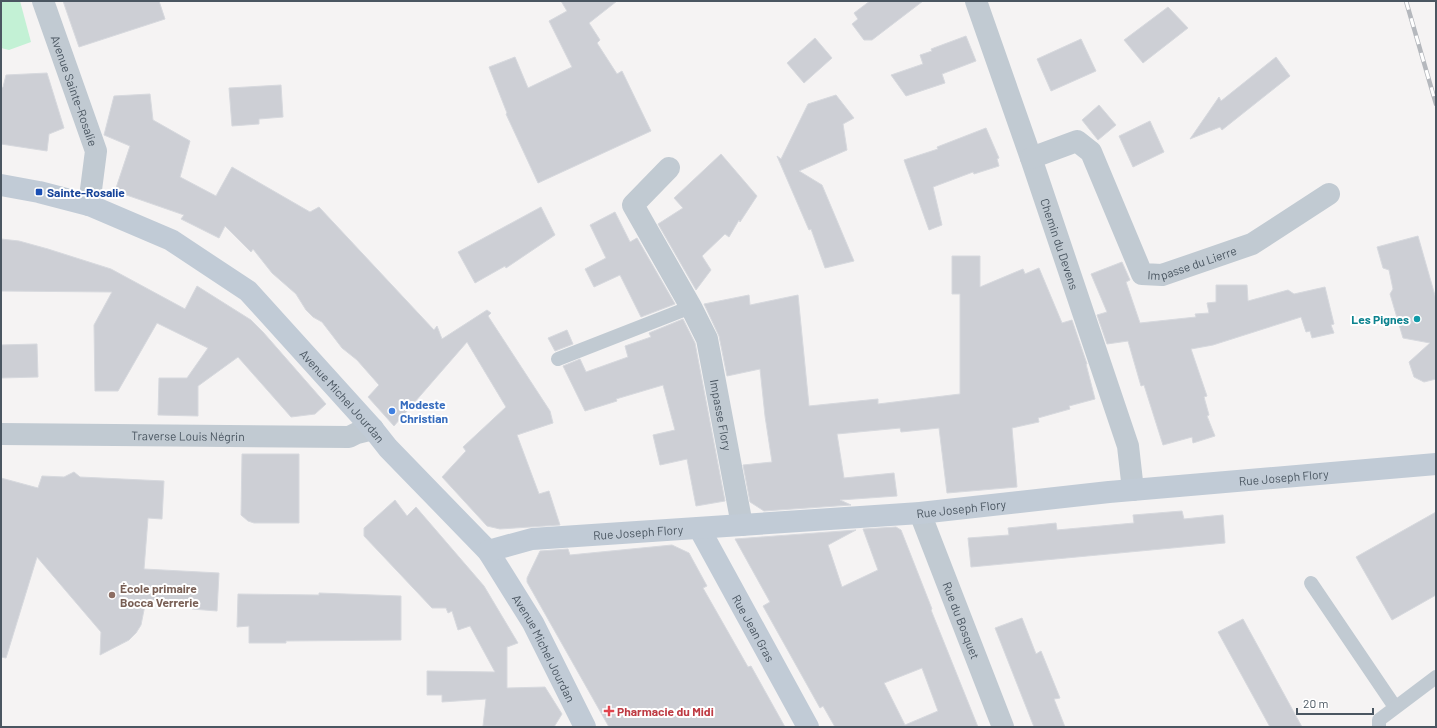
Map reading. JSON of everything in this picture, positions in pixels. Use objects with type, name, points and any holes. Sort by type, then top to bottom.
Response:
[{"type":"street","name":"Avenue Sainte-Rosalie","points":[[43,1],[96,151],[89,205]]},
{"type":"street","name":"Chemin du Devens","points":[[976,1],[1031,158],[1128,446],[1133,490]]},
{"type":"street","name":"Impasse du Lierre","points":[[1031,158],[1077,141],[1091,152],[1142,274],[1162,275],[1252,244],[1329,194]]},
{"type":"street","name":"Impasse Flory","points":[[669,168],[633,205],[691,307],[707,339],[742,525]]},
{"type":"street","name":"Avenue Michel Jourdan","points":[[1,185],[39,192],[89,205],[171,240],[248,291],[373,428],[388,448],[488,551],[533,623],[585,727]]},
{"type":"street","name":"Traverse Louis Négrin","points":[[1,434],[349,437],[373,428]]},
{"type":"street","name":"Rue Joseph Flory","points":[[488,551],[532,539],[920,513],[1133,490],[1436,464]]},
{"type":"street","name":"Rue du Bosquet","points":[[920,513],[1003,727]]},
{"type":"street","name":"Rue Jean Gras","points":[[699,528],[808,727]]},
{"type":"lane","points":[[558,359],[691,307]]},
{"type":"lane","points":[[1311,583],[1395,708]]},
{"type":"lane","points":[[1379,727],[1379,720],[1436,677]]},
{"type":"green space","points":[[1,1],[20,1],[31,42],[9,50],[1,48]]},
{"type":"building","points":[[63,1],[159,1],[165,19],[79,47]]},
{"type":"building","points":[[561,1],[617,1],[589,23],[600,40],[597,43],[617,74],[622,71],[651,131],[538,183],[506,114],[507,113],[489,67],[515,57],[528,88],[572,67],[549,21],[567,11]]},
{"type":"building","points":[[870,1],[923,1],[872,40],[864,40],[852,24],[858,19],[854,13]]},
{"type":"building","points":[[1168,7],[1188,28],[1143,63],[1124,40]]},
{"type":"building","points":[[966,36],[976,61],[942,74],[945,83],[906,96],[891,75],[923,64],[920,55],[932,51],[931,49]]},
{"type":"building","points":[[815,38],[832,58],[804,83],[787,63]]},
{"type":"building","points":[[1081,39],[1096,71],[1051,91],[1037,59]]},
{"type":"building","points":[[1276,57],[1290,76],[1222,130],[1220,127],[1190,139],[1219,97],[1221,101]]},
{"type":"building","points":[[47,73],[64,128],[49,134],[47,151],[1,144],[1,89],[3,87],[6,75]]},
{"type":"building","points":[[281,85],[283,117],[259,119],[259,124],[232,126],[229,88]]},
{"type":"building","points":[[150,94],[153,120],[190,141],[180,177],[216,196],[232,167],[310,212],[319,207],[434,330],[437,326],[442,339],[487,310],[491,313],[488,316],[550,411],[553,423],[517,435],[539,494],[549,491],[560,525],[500,529],[487,526],[442,477],[466,451],[463,447],[506,407],[467,342],[394,426],[368,397],[379,385],[357,360],[342,348],[322,322],[313,317],[306,310],[296,294],[272,273],[253,249],[251,252],[225,226],[219,238],[181,219],[184,215],[115,191],[130,146],[104,135],[114,96]]},
{"type":"building","points":[[836,95],[854,118],[843,124],[847,150],[799,171],[822,185],[854,261],[825,268],[811,229],[809,230],[777,156],[781,159],[808,104]]},
{"type":"building","points":[[1099,105],[1116,125],[1098,140],[1082,120]]},
{"type":"building","points":[[1150,121],[1164,152],[1133,167],[1119,136]]},
{"type":"building","points":[[986,128],[999,158],[997,159],[999,166],[974,174],[973,172],[933,187],[942,225],[929,230],[904,160],[938,149],[937,147]]},
{"type":"building","points":[[721,154],[757,196],[740,222],[739,220],[729,237],[725,234],[702,256],[711,270],[696,290],[658,224],[683,208],[674,198]]},
{"type":"building","points":[[541,207],[555,235],[506,268],[505,266],[475,283],[458,252]]},
{"type":"building","points":[[615,212],[630,242],[637,238],[675,304],[641,317],[620,275],[594,287],[585,269],[606,258],[590,225]]},
{"type":"building","name":"Les Pignes","points":[[1418,236],[1436,299],[1436,379],[1424,382],[1414,377],[1409,362],[1430,343],[1403,338],[1390,294],[1393,289],[1389,270],[1383,268],[1377,247]]},
{"type":"building","points":[[1,239],[19,241],[111,269],[185,309],[197,286],[251,320],[326,404],[315,414],[291,417],[238,357],[198,386],[198,416],[158,415],[159,378],[187,378],[208,348],[157,323],[118,391],[95,391],[94,325],[112,292],[1,291]]},
{"type":"building","points":[[952,256],[980,256],[980,287],[1023,269],[1025,274],[1039,268],[1062,323],[1072,320],[1087,364],[1095,399],[1069,406],[1070,409],[1038,418],[1039,422],[1012,428],[1017,487],[947,493],[939,428],[901,432],[900,428],[837,434],[844,478],[894,473],[897,496],[840,500],[851,505],[764,511],[750,502],[743,465],[772,462],[760,369],[727,376],[719,336],[704,304],[749,295],[750,305],[798,295],[809,406],[878,399],[878,404],[960,394],[960,294],[952,294]]},
{"type":"building","points":[[1122,262],[1130,280],[1126,282],[1140,323],[1196,317],[1195,314],[1209,313],[1207,303],[1216,302],[1216,285],[1247,285],[1248,301],[1288,290],[1294,294],[1325,287],[1334,324],[1331,325],[1334,333],[1312,338],[1310,331],[1306,332],[1301,317],[1213,345],[1191,349],[1207,396],[1204,397],[1209,415],[1207,416],[1215,436],[1193,443],[1192,437],[1163,445],[1144,385],[1141,386],[1128,341],[1107,344],[1097,315],[1107,312],[1091,274]]},
{"type":"building","points":[[683,319],[695,343],[725,501],[696,506],[687,459],[660,465],[653,435],[675,430],[663,385],[616,399],[617,401],[585,411],[563,366],[580,359],[586,372],[628,357],[625,346],[651,337],[649,333]]},
{"type":"building","points":[[567,330],[573,344],[555,351],[548,338]]},
{"type":"building","points":[[37,344],[38,377],[1,378],[1,345]]},
{"type":"building","points":[[242,454],[299,454],[299,523],[254,523],[248,521],[241,515]]},
{"type":"building","points":[[74,472],[80,477],[164,481],[162,519],[148,518],[144,569],[219,573],[217,611],[192,609],[192,603],[146,600],[141,625],[136,633],[129,640],[100,655],[101,632],[37,557],[6,658],[1,657],[1,478],[38,488],[42,476],[64,477]]},
{"type":"building","points":[[395,500],[407,516],[416,507],[484,586],[518,643],[507,647],[507,688],[545,687],[562,714],[554,727],[483,726],[486,699],[442,702],[442,695],[427,695],[427,671],[495,672],[470,626],[458,630],[452,611],[448,613],[446,608],[432,608],[364,536],[364,528]]},
{"type":"building","points":[[1182,511],[1184,519],[1223,515],[1225,543],[971,567],[968,538],[1009,535],[1008,528],[1056,523],[1057,530],[1134,523],[1133,515]]},
{"type":"building","points":[[1436,512],[1436,595],[1392,620],[1356,557]]},
{"type":"building","points":[[896,527],[901,530],[978,727],[835,727],[823,706],[820,708],[763,606],[770,602],[735,539],[856,530],[828,545],[842,587],[878,570],[863,529]],"holes":[[[922,668],[938,711],[905,725],[884,683]]]},
{"type":"building","points":[[672,545],[689,553],[707,586],[703,588],[748,667],[751,666],[785,727],[609,727],[527,582],[527,578],[540,551],[568,549],[570,555]]},
{"type":"building","points":[[319,593],[401,596],[401,640],[286,641],[286,643],[249,643],[249,626],[237,627],[238,594],[319,595]]},
{"type":"building","points":[[1022,618],[1036,654],[1041,651],[1060,698],[1054,699],[1065,727],[1034,727],[995,628]]},
{"type":"building","points":[[1243,619],[1302,727],[1270,727],[1218,632]]},
{"type":"railway","points":[[1406,1],[1436,104]]},
{"type":"place","name":"Sainte-Rosalie","points":[[39,192]]},
{"type":"place","name":"Les Pignes","points":[[1417,319]]},
{"type":"place","name":"Modeste Christian","points":[[392,411]]},
{"type":"place","name":"École primaire Bocca Verrerie","points":[[112,595]]},
{"type":"place","name":"Pharmacie du Midi","points":[[609,711]]}]
